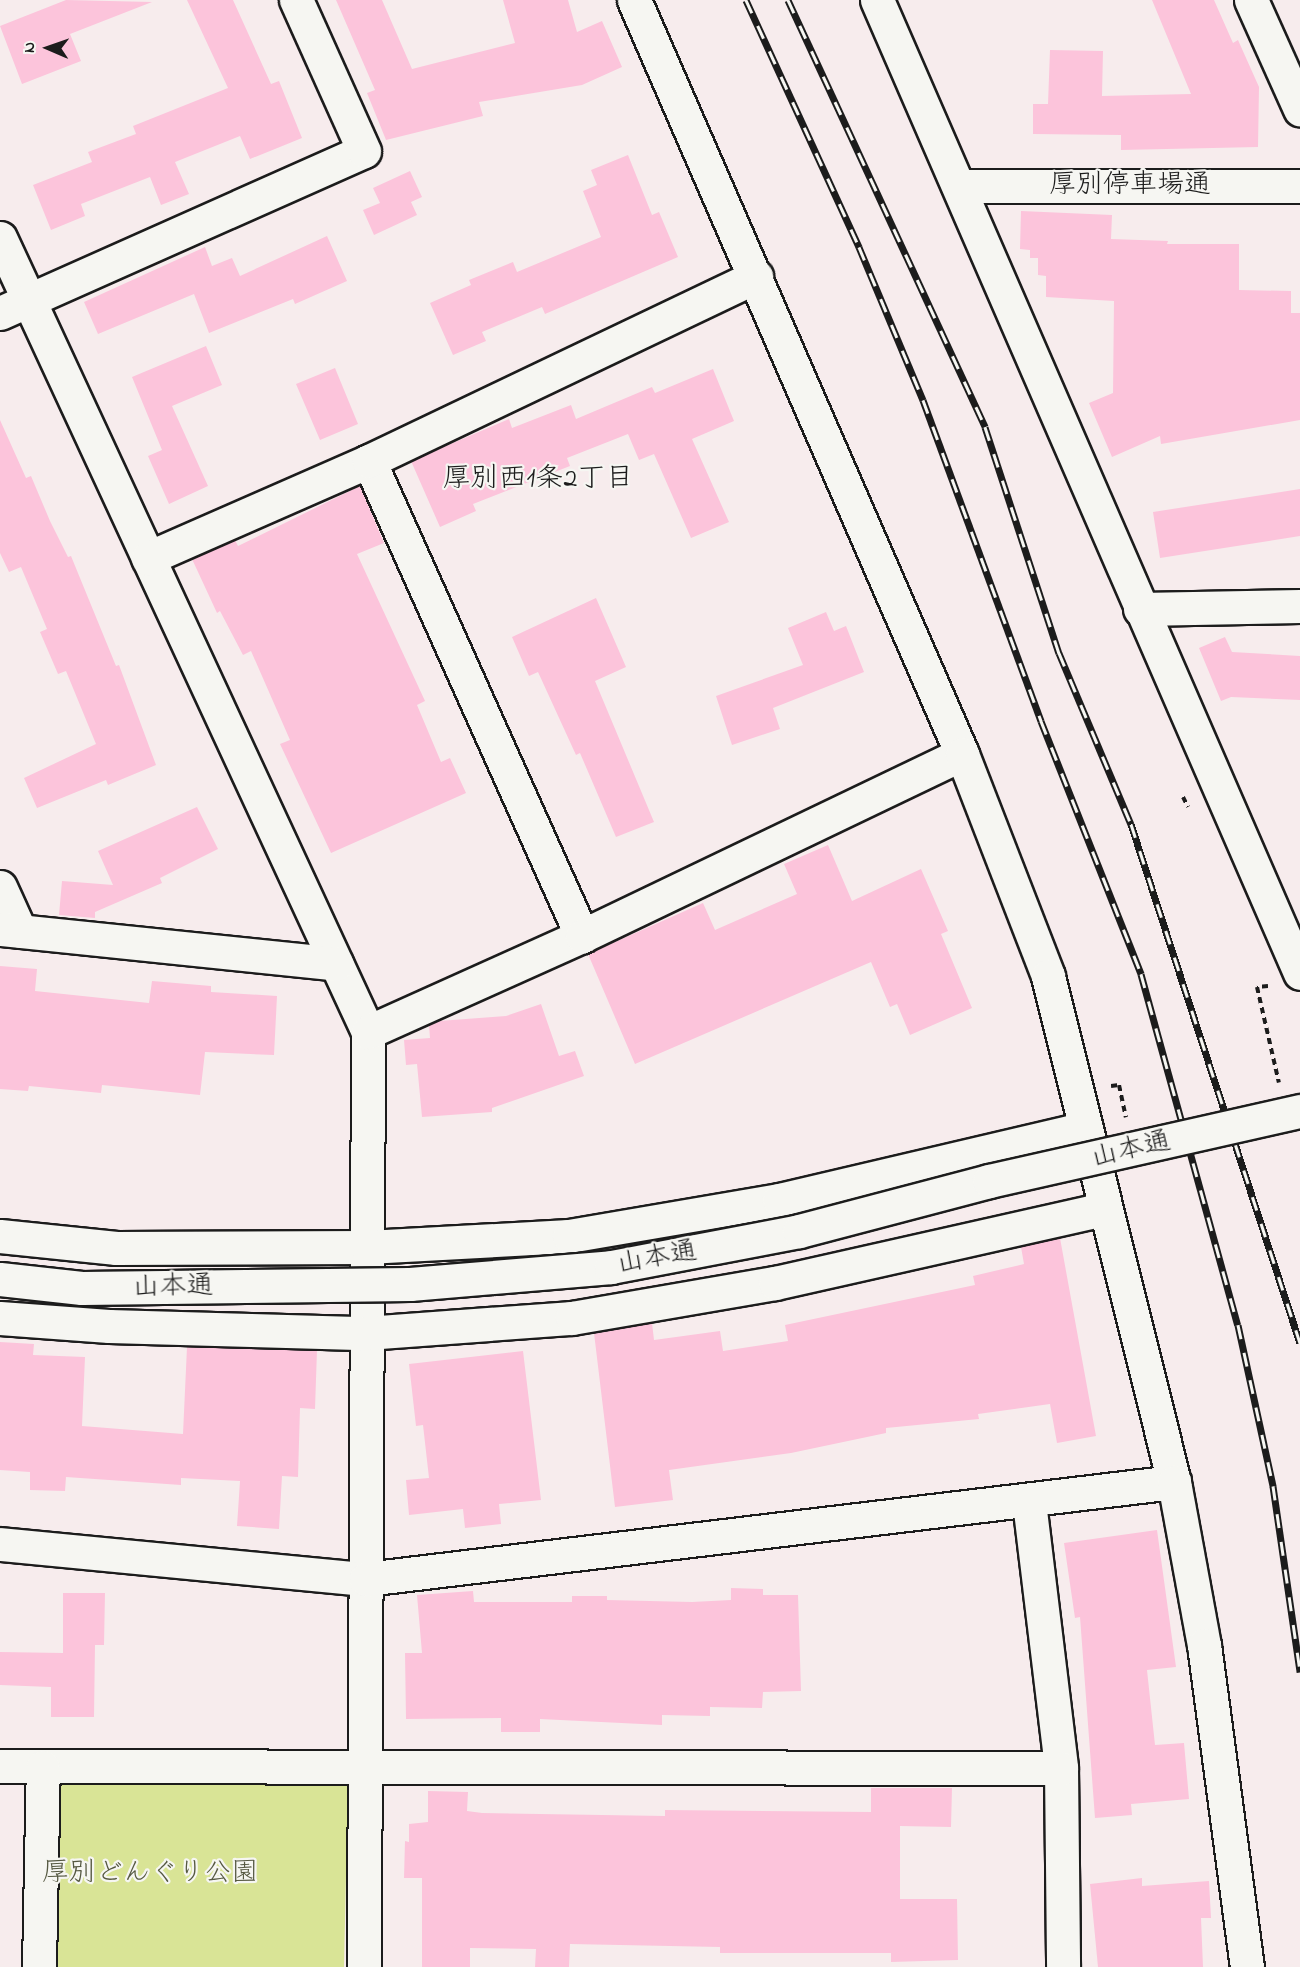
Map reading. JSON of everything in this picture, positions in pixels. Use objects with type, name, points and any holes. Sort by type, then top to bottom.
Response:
[{"type":"street","points":[[14,307],[364,151],[296,0]]},
{"type":"street","points":[[634,0],[962,754],[1048,976],[1104,1209],[1174,1482],[1208,1668],[1247,1967]]},
{"type":"street","points":[[877,0],[960,186],[1140,609],[1300,973]]},
{"type":"street","points":[[1251,0],[1300,110]]},
{"type":"street","name":"厚別停車場通","points":[[960,186],[1300,186]]},
{"type":"street","points":[[0,238],[14,307],[147,558],[368,1032],[364,1967]]},
{"type":"street","points":[[147,558],[369,461],[756,276]]},
{"type":"street","points":[[369,461],[582,936]]},
{"type":"street","points":[[1140,609],[1300,606]]},
{"type":"street","points":[[368,1032],[582,936],[962,754]]},
{"type":"street","points":[[0,887],[10,930],[336,964]]},
{"type":"street","name":"山本通","points":[[0,1279],[82,1288],[410,1284],[611,1267],[800,1231],[1291,1102]]},
{"type":"street","points":[[0,1236],[116,1248],[367,1247],[569,1236],[779,1200],[1086,1128]]},
{"type":"street","points":[[0,1318],[109,1326],[366,1332],[595,1314],[775,1283],[1104,1209]]},
{"type":"street","points":[[0,1544],[366,1579],[1029,1502],[1174,1482]]},
{"type":"street","points":[[1029,1502],[1061,1768],[1063,1967]]},
{"type":"street","points":[[0,1767],[1061,1768]]},
{"type":"street","points":[[39,1967],[43,1767]]},
{"type":"path","points":[[1183,797],[1193,818]]},
{"type":"path","points":[[1266,975],[1271,986],[1257,987],[1291,1102]]},
{"type":"green space","name":"厚別どんぐり公園","points":[[59,1779],[348,1783],[344,1967],[54,1967]]},
{"type":"building","points":[[66,0],[152,2],[70,34],[81,61],[22,84],[0,26]]},
{"type":"building","points":[[187,0],[233,0],[271,84],[279,81],[302,138],[250,159],[240,136],[175,162],[189,194],[161,205],[150,177],[81,204],[85,216],[51,230],[33,185],[92,162],[88,152],[136,134],[133,126],[228,88]]},
{"type":"building","points":[[336,0],[382,0],[412,69],[515,43],[503,0],[568,0],[577,32],[602,21],[622,67],[582,85],[479,102],[483,116],[386,140],[367,93],[375,90]]},
{"type":"building","points":[[1152,0],[1214,0],[1233,43],[1238,40],[1259,87],[1258,147],[1121,150],[1121,135],[1033,134],[1033,104],[1048,104],[1050,50],[1103,51],[1102,96],[1191,94]]},
{"type":"building","points":[[628,155],[652,215],[659,212],[678,257],[545,314],[542,307],[482,332],[486,341],[453,355],[430,303],[471,285],[469,280],[513,262],[517,272],[601,237],[583,191],[597,185],[591,170]]},
{"type":"building","points":[[410,171],[422,197],[411,202],[417,215],[374,235],[363,210],[380,203],[373,188]]},
{"type":"building","points":[[1021,211],[1112,215],[1111,239],[1168,241],[1167,244],[1239,244],[1239,290],[1291,291],[1291,313],[1300,313],[1300,420],[1161,444],[1160,436],[1112,457],[1089,403],[1113,393],[1114,301],[1046,297],[1046,276],[1038,275],[1038,258],[1030,258],[1030,250],[1020,249]]},
{"type":"building","points":[[327,236],[347,281],[295,304],[293,299],[209,333],[194,294],[98,334],[84,302],[205,247],[212,266],[232,258],[240,276]]},
{"type":"building","points":[[206,346],[222,385],[172,406],[208,486],[169,504],[148,456],[162,450],[132,377]]},
{"type":"building","points":[[335,368],[358,424],[320,440],[296,384]]},
{"type":"building","points":[[713,369],[734,421],[692,439],[729,522],[691,538],[654,454],[639,460],[628,434],[567,458],[570,466],[473,504],[476,511],[440,527],[411,461],[509,419],[512,428],[571,405],[576,419],[652,387],[655,393]]},
{"type":"building","points":[[0,420],[26,478],[31,476],[68,557],[71,556],[116,666],[119,665],[156,765],[108,785],[106,780],[37,808],[24,778],[96,744],[66,671],[58,674],[40,632],[47,629],[21,567],[9,572],[0,553]]},
{"type":"building","points":[[360,486],[384,543],[357,554],[425,701],[417,705],[441,762],[450,758],[466,793],[331,853],[280,744],[290,740],[251,651],[243,655],[220,611],[217,613],[192,559],[235,540],[238,546]]},
{"type":"building","points":[[1300,489],[1300,536],[1160,558],[1153,512]]},
{"type":"building","points":[[596,598],[626,667],[595,681],[654,822],[616,837],[580,753],[576,755],[538,672],[529,676],[512,637]]},
{"type":"building","points":[[826,612],[834,631],[846,626],[864,672],[773,708],[780,729],[732,745],[716,696],[803,665],[788,628]]},
{"type":"building","points":[[1225,637],[1232,652],[1300,656],[1300,700],[1231,697],[1221,701],[1199,648]]},
{"type":"building","points":[[197,807],[218,849],[160,878],[162,883],[95,912],[95,918],[59,915],[62,881],[113,885],[98,851]]},
{"type":"building","points":[[828,845],[852,901],[921,869],[948,931],[941,934],[972,1008],[910,1035],[897,1004],[890,1007],[871,962],[635,1064],[588,954],[703,903],[715,930],[797,894],[784,864]]},
{"type":"building","points":[[0,966],[37,969],[35,991],[149,1003],[152,981],[211,986],[211,992],[277,996],[274,1055],[205,1052],[200,1095],[102,1085],[101,1093],[29,1086],[28,1091],[0,1089]]},
{"type":"building","points":[[541,1004],[559,1056],[575,1051],[584,1076],[492,1108],[492,1112],[422,1117],[417,1064],[406,1065],[404,1040],[430,1038],[429,1025],[439,1021],[506,1016]]},
{"type":"building","points":[[1060,1238],[1096,1436],[1057,1443],[1050,1404],[978,1414],[979,1419],[886,1428],[886,1433],[791,1453],[669,1470],[673,1500],[615,1507],[594,1333],[652,1323],[654,1340],[720,1331],[723,1351],[788,1341],[785,1325],[975,1285],[973,1276],[1024,1264],[1021,1247]]},
{"type":"building","points":[[0,1342],[34,1344],[33,1355],[85,1357],[82,1426],[183,1434],[187,1347],[317,1350],[315,1409],[300,1408],[298,1477],[282,1476],[279,1529],[237,1526],[240,1481],[181,1478],[181,1485],[66,1477],[65,1491],[30,1490],[30,1472],[0,1470]]},
{"type":"building","points":[[523,1351],[541,1500],[499,1504],[501,1524],[465,1528],[463,1509],[409,1515],[406,1480],[429,1478],[423,1425],[416,1426],[409,1364]]},
{"type":"building","points":[[1157,1530],[1176,1667],[1147,1670],[1155,1745],[1184,1743],[1189,1799],[1131,1804],[1132,1815],[1095,1818],[1080,1617],[1075,1618],[1064,1543]]},
{"type":"building","points":[[731,1588],[763,1589],[763,1595],[798,1595],[801,1691],[763,1692],[762,1708],[710,1707],[710,1716],[662,1715],[662,1725],[540,1719],[540,1732],[501,1732],[501,1718],[406,1719],[405,1653],[422,1653],[417,1595],[473,1591],[474,1602],[572,1602],[572,1596],[607,1596],[607,1600],[692,1602],[731,1600]]},
{"type":"building","points":[[63,1593],[105,1593],[104,1645],[95,1645],[94,1717],[51,1717],[51,1687],[0,1685],[0,1652],[63,1653]]},
{"type":"building","points":[[871,1788],[952,1788],[951,1827],[900,1826],[900,1899],[957,1899],[958,1960],[891,1962],[891,1953],[720,1953],[720,1947],[570,1944],[569,1967],[535,1967],[536,1949],[470,1948],[470,1967],[422,1967],[422,1878],[404,1878],[405,1841],[409,1842],[409,1824],[428,1822],[428,1791],[468,1792],[467,1811],[482,1813],[665,1816],[665,1810],[871,1812]]},
{"type":"building","points":[[1142,1878],[1142,1886],[1209,1881],[1211,1918],[1201,1918],[1203,1967],[1098,1967],[1090,1884]]},
{"type":"railway","points":[[746,0],[859,247],[923,400],[1041,721],[1141,974],[1238,1325],[1273,1486],[1300,1672]]},
{"type":"railway","points":[[788,0],[985,427],[1059,653],[1131,824],[1300,1343]]},
{"type":"district","name":"厚別西1条2丁目","points":[[538,480]]}]
